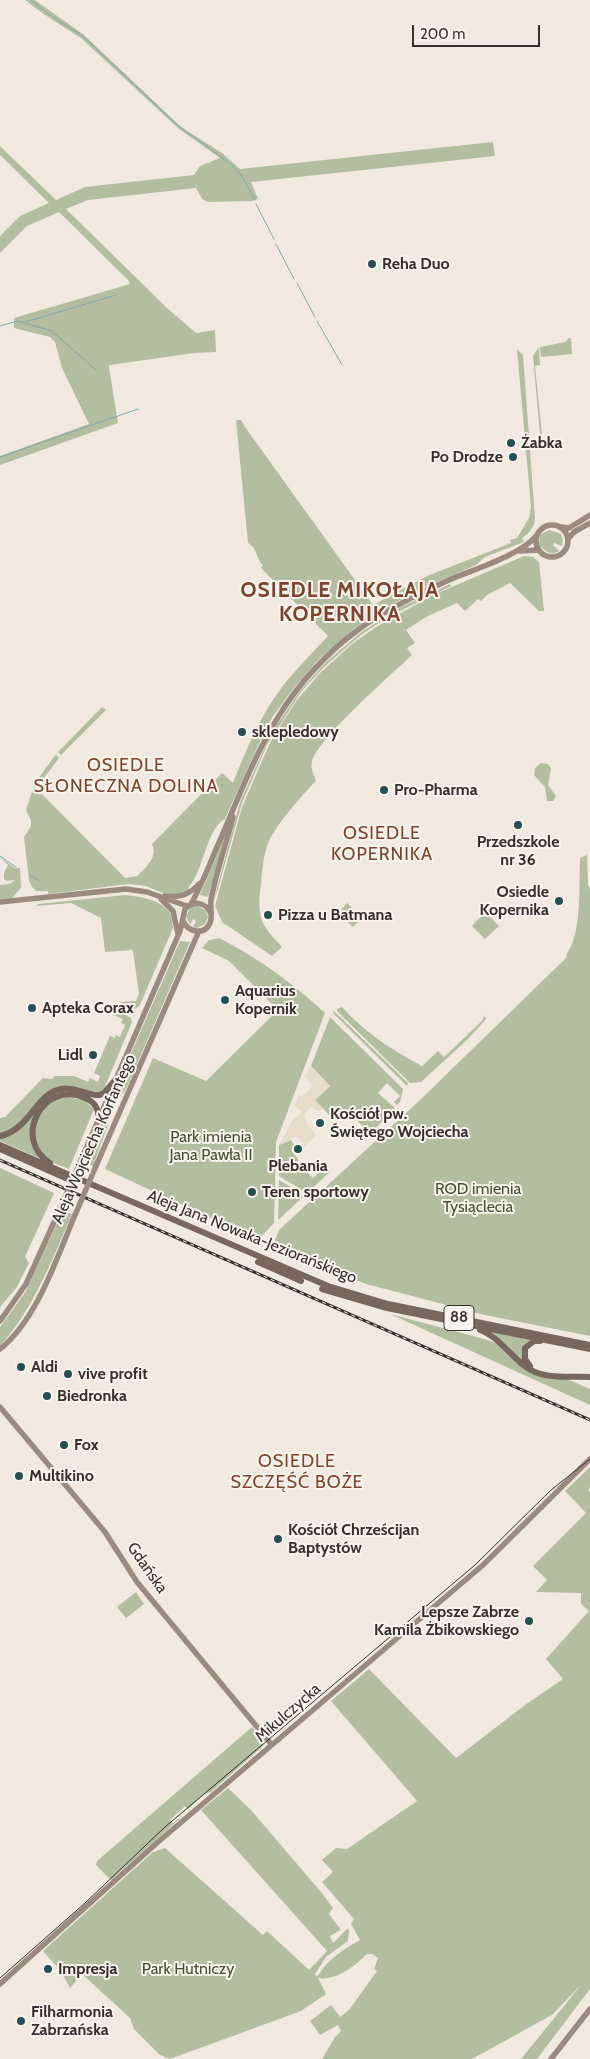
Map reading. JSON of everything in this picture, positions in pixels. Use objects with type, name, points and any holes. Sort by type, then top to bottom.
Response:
[{"type":"main road","points":[[515,552],[547,525],[569,528],[590,515]]},
{"type":"main road","points":[[236,803],[211,900],[211,914],[208,926],[199,932],[187,928],[183,921],[183,912],[189,905],[203,878],[259,750],[276,718],[303,681],[332,652],[368,623],[399,604],[515,552],[530,549],[538,550],[548,557],[558,556],[566,549],[568,539],[574,532],[590,523]]},
{"type":"main road","points":[[560,527],[568,539]]},
{"type":"main road","points":[[536,536],[538,550]]},
{"type":"main road","points":[[155,895],[177,897],[184,895],[192,891],[203,878]]},
{"type":"main road","points":[[0,902],[126,889],[140,890],[189,905],[201,903],[209,909],[211,914]]},
{"type":"main road","points":[[155,895],[183,912]]},
{"type":"main road","points":[[155,895],[173,911],[178,937]]},
{"type":"main road","name":"Aleja Wojciecha Korfantego","points":[[0,1321],[26,1284],[178,937],[183,921]]},
{"type":"main road","name":"Aleja Wojciecha Korfantego","points":[[0,1349],[7,1344],[28,1315],[41,1292],[199,932]]},
{"type":"main road","points":[[0,1136],[16,1130],[50,1093],[66,1088],[100,1095],[116,1079]]},
{"type":"main road","points":[[68,1174],[39,1154],[32,1136],[36,1118],[46,1103],[53,1097],[66,1093],[82,1097],[94,1103],[99,1119]]},
{"type":"main road","name":"Aleja Jana Nowaka-Jeziorańskiego","points":[[0,1145],[328,1286],[388,1304],[590,1345]]},
{"type":"main road","name":"Aleja Jana Nowaka-Jeziorańskiego","points":[[0,1150],[318,1287],[387,1308],[590,1349]]},
{"type":"main road","points":[[464,1324],[493,1336],[534,1372],[547,1375],[590,1376]]},
{"type":"main road","points":[[559,1342],[534,1341],[525,1348],[526,1359],[530,1365],[543,1372],[590,1376]]},
{"type":"main road","points":[[0,1355],[7,1344]]},
{"type":"main road","name":"Gdańska","points":[[0,1407],[105,1532],[137,1582],[272,1745]]},
{"type":"main road","name":"Mikulczycka","points":[[0,1984],[158,1842],[483,1565],[590,1460]]},
{"type":"main road","points":[[551,2059],[590,2009]]},
{"type":"green space","points":[[25,0],[35,0],[84,35],[181,127],[222,153],[240,169],[493,142],[495,156],[251,182],[258,199],[252,201],[208,202],[202,199],[196,188],[88,200],[66,209],[167,308],[196,333],[215,330],[216,352],[194,353],[110,365],[118,423],[0,465],[0,456],[89,424],[62,368],[55,342],[50,337],[14,328],[14,318],[130,284],[59,212],[27,226],[0,253],[0,236],[20,216],[49,203],[0,155],[0,146],[56,200],[85,187],[194,175],[200,166],[220,158],[179,129],[81,38]]},
{"type":"green space","points":[[571,338],[572,354],[541,357],[540,347],[565,342]]},
{"type":"green space","points":[[539,347],[540,365],[535,366],[542,434],[540,435],[533,356]]},
{"type":"green space","points":[[517,349],[523,355],[535,518],[531,530],[522,538],[524,542],[485,557],[476,565],[419,590],[383,609],[355,628],[319,659],[273,716],[225,819],[213,832],[198,871],[188,888],[190,890],[177,895],[165,894],[146,886],[129,884],[48,894],[48,891],[36,891],[29,880],[24,837],[31,826],[31,821],[26,810],[35,783],[56,754],[59,758],[40,783],[38,790],[125,878],[137,876],[152,858],[152,844],[222,773],[233,783],[254,734],[274,698],[328,636],[261,568],[263,565],[254,548],[248,543],[236,420],[241,420],[373,605],[427,576],[511,543],[510,540],[517,538],[529,518],[531,507]]},
{"type":"green space","points":[[549,530],[561,534],[563,540],[562,546],[554,543],[553,545],[559,551],[556,553],[548,552],[539,546],[540,535]]},
{"type":"green space","points":[[524,556],[533,557],[539,562],[544,611],[539,611],[510,583],[487,595],[481,601],[478,599],[465,611],[457,603],[428,616],[406,630],[415,643],[407,648],[412,655],[340,723],[317,752],[312,762],[312,771],[316,781],[275,830],[267,846],[264,860],[259,899],[260,914],[267,930],[282,947],[272,956],[222,922],[215,906],[242,807],[269,745],[297,700],[320,673],[352,644],[376,627],[433,595]]},
{"type":"green space","points":[[450,584],[451,586],[388,617],[361,635],[325,666],[301,692],[267,745],[242,803],[214,899],[240,802],[271,733],[300,691],[324,664],[360,633],[401,607]]},
{"type":"green space","points":[[102,707],[106,710],[61,755],[58,752]]},
{"type":"green space","points":[[541,763],[548,764],[551,768],[548,785],[556,796],[553,801],[547,801],[545,787],[534,775],[535,768]]},
{"type":"green space","points":[[229,821],[208,897],[200,895],[219,850]]},
{"type":"green space","name":"ROD imienia Tysiąclecia","points":[[587,855],[588,885],[590,889],[590,1336],[485,1315],[366,1284],[273,1246],[279,1230],[419,1101],[567,957],[566,955],[575,935],[577,922],[580,858]]},
{"type":"green space","points":[[0,857],[15,868],[20,868],[21,888],[12,898],[0,899],[0,885],[10,884],[15,880],[7,881],[4,879],[4,873],[8,865]]},
{"type":"green space","points":[[125,895],[143,898],[161,905],[170,913],[173,928],[140,1005],[133,1009],[120,1005],[121,1002],[136,1001],[139,994],[133,951],[105,952],[101,918],[71,903],[35,906],[38,904]]},
{"type":"green space","points":[[347,903],[359,914],[359,921],[353,927],[338,913]]},
{"type":"green space","points":[[198,906],[206,911],[208,917],[205,924],[197,928],[193,927],[196,921],[193,919],[190,925],[186,916],[191,907]]},
{"type":"green space","points":[[485,912],[499,926],[485,939],[472,926]]},
{"type":"green space","name":"Park imienia Jana Pawła II","points":[[219,938],[275,972],[325,1013],[276,1142],[274,1223],[258,1240],[105,1169],[153,1058],[206,1081],[278,1010],[229,961],[202,948],[209,940]]},
{"type":"green space","points":[[180,941],[190,942],[126,1089],[120,1097],[112,1101],[111,1099]]},
{"type":"green space","points":[[342,1007],[379,1040],[422,1066],[438,1051],[444,1057],[483,1020],[484,1015],[486,1019],[468,1039],[421,1082],[410,1083],[337,1011],[337,1009]]},
{"type":"green space","points":[[104,1008],[118,1011],[131,1018],[132,1022],[104,1089],[99,1092],[92,1091],[91,1093],[60,1087],[21,1124],[0,1135],[0,1118],[5,1117],[43,1078],[53,1079],[54,1076],[74,1076],[88,1082],[90,1078],[98,1082],[100,1076],[94,1073],[110,1036],[115,1038],[116,1035],[120,1037],[125,1025],[121,1023],[123,1019],[104,1011],[102,1014],[99,1014]]},
{"type":"green space","points":[[334,1011],[408,1083],[407,1086],[333,1013]]},
{"type":"green space","points":[[330,1017],[403,1089],[400,1102],[397,1105],[394,1102],[400,1096],[387,1083],[378,1093],[395,1108],[369,1135],[365,1133],[366,1130],[353,1116],[349,1120],[331,1117],[315,1100],[330,1086],[311,1066]]},
{"type":"green space","points":[[54,1095],[30,1127],[31,1139],[39,1158],[0,1141],[0,1138],[14,1133],[25,1124],[47,1098]]},
{"type":"green space","points":[[63,1096],[88,1101],[87,1103],[94,1109],[69,1169],[52,1162],[42,1154],[38,1147],[35,1133],[41,1112],[46,1106]]},
{"type":"green space","points":[[108,1109],[108,1125],[93,1166],[84,1162]]},
{"type":"green space","points":[[291,1140],[295,1146],[291,1150],[298,1159],[298,1164],[313,1178],[325,1167],[330,1170],[307,1193],[279,1176],[279,1145]]},
{"type":"green space","points":[[0,1168],[54,1193],[25,1257],[29,1263],[17,1287],[0,1307]]},
{"type":"green space","points":[[279,1180],[296,1190],[303,1197],[278,1220]]},
{"type":"green space","points":[[63,1210],[72,1214],[49,1266],[23,1316],[0,1346],[0,1327],[26,1291]]},
{"type":"green space","points":[[390,1314],[488,1340],[500,1345],[532,1374],[567,1379],[590,1389],[590,1405]]},
{"type":"green space","points":[[490,1331],[531,1340],[526,1344],[523,1361]]},
{"type":"green space","name":"Park Hutniczy","points":[[590,1467],[590,1487],[588,1491],[590,1492],[590,1989],[537,2059],[521,2059],[581,1985],[552,2015],[472,2059],[322,2059],[335,2037],[341,2031],[338,2025],[320,2035],[310,2021],[331,2005],[340,2017],[349,2010],[377,1971],[374,1969],[378,1958],[372,1954],[367,1954],[345,1972],[332,1977],[318,1978],[326,1994],[301,2011],[170,2059],[160,2055],[134,2029],[130,2018],[82,1974],[70,1988],[60,1970],[43,1951],[153,1852],[165,1848],[263,1935],[267,1931],[309,1970],[327,1951],[201,1810],[228,1788],[251,1810],[333,1908],[329,1914],[341,1930],[330,1936],[333,1943],[348,1928],[348,1941],[326,1957],[315,1974],[317,1977],[325,1965],[360,1940],[351,1924],[354,1919],[322,1882],[333,1872],[322,1860],[336,1848],[347,1849],[417,1801],[331,1701],[369,1669],[456,1758],[525,1705],[563,1679],[546,1659],[589,1611],[581,1604],[581,1593],[536,1592],[547,1580],[533,1566],[586,1513],[565,1491]]},
{"type":"green space","points":[[136,1592],[144,1604],[126,1618],[117,1607]]},
{"type":"green space","points":[[252,1727],[264,1744],[262,1747],[211,1792],[204,1794],[188,1809],[185,1806],[170,1820],[173,1823],[186,1813],[111,1880],[96,1865],[97,1861]]},
{"type":"shaded area","points":[[311,1066],[330,1086],[315,1100],[323,1109],[318,1111],[311,1107],[304,1114],[307,1124],[316,1135],[303,1148],[304,1143],[296,1137],[279,1145],[292,1121],[302,1112],[294,1106],[299,1094],[301,1097],[313,1086],[305,1077]]},
{"type":"waterway","points":[[31,0],[47,13],[84,37],[175,123],[232,165],[242,176],[255,200]]},
{"type":"waterway","points":[[256,204],[274,239]]},
{"type":"waterway","points":[[276,244],[294,279]]},
{"type":"waterway","points":[[297,283],[315,317]]},
{"type":"waterway","points":[[25,322],[116,295]]},
{"type":"waterway","points":[[0,326],[17,321],[52,331],[96,370]]},
{"type":"waterway","points":[[317,321],[342,365]]},
{"type":"waterway","points":[[0,457],[138,409]]},
{"type":"waterway","points":[[0,856],[16,867]]},
{"type":"waterway","points":[[30,875],[39,881]]},
{"type":"tram line","points":[[0,1978],[85,1903],[165,1827],[475,1565],[550,1491],[590,1459]]},
{"type":"railway","points":[[0,1160],[590,1420]]},
{"type":"place","name":"Reha Duo","points":[[372,264]]},
{"type":"place","name":"Żabka","points":[[511,443]]},
{"type":"place","name":"Po Drodze","points":[[513,457]]},
{"type":"place","name":"sklepledowy","points":[[242,732]]},
{"type":"place","name":"Pro-Pharma","points":[[384,790]]},
{"type":"place","name":"Przedszkole nr 36","points":[[518,825]]},
{"type":"place","name":"Osiedle Kopernika","points":[[559,901]]},
{"type":"place","name":"Pizza u Batmana","points":[[268,915]]},
{"type":"place","name":"Aquarius Kopernik","points":[[225,1000]]},
{"type":"place","name":"Apteka Corax","points":[[32,1008]]},
{"type":"place","name":"Lidl","points":[[93,1055]]},
{"type":"place","name":"Kościół pw. Świętego Wojciecha","points":[[320,1123]]},
{"type":"place","name":"Plebania","points":[[298,1149]]},
{"type":"place","name":"Teren sportowy","points":[[252,1192]]},
{"type":"place","name":"Aldi","points":[[21,1367]]},
{"type":"place","name":"vive profit","points":[[68,1374]]},
{"type":"place","name":"Biedronka","points":[[47,1396]]},
{"type":"place","name":"Fox","points":[[64,1445]]},
{"type":"place","name":"Multikino","points":[[19,1476]]},
{"type":"place","name":"Kościół Chrześcijan Baptystów","points":[[278,1539]]},
{"type":"place","name":"Lepsze Zabrze Kamila Żbikowskiego","points":[[529,1621]]},
{"type":"place","name":"Impresja","points":[[48,1969]]},
{"type":"place","name":"Filharmonia Zabrzańska","points":[[21,2021]]},
{"type":"district","name":"OSIEDLE MIKOŁAJA KOPERNIKA","points":[[340,603]]},
{"type":"district","name":"OSIEDLE SŁONECZNA DOLINA","points":[[126,776]]},
{"type":"district","name":"OSIEDLE KOPERNIKA","points":[[382,844]]},
{"type":"district","name":"OSIEDLE SZCZĘŚĆ BOŻE","points":[[297,1472]]}]
